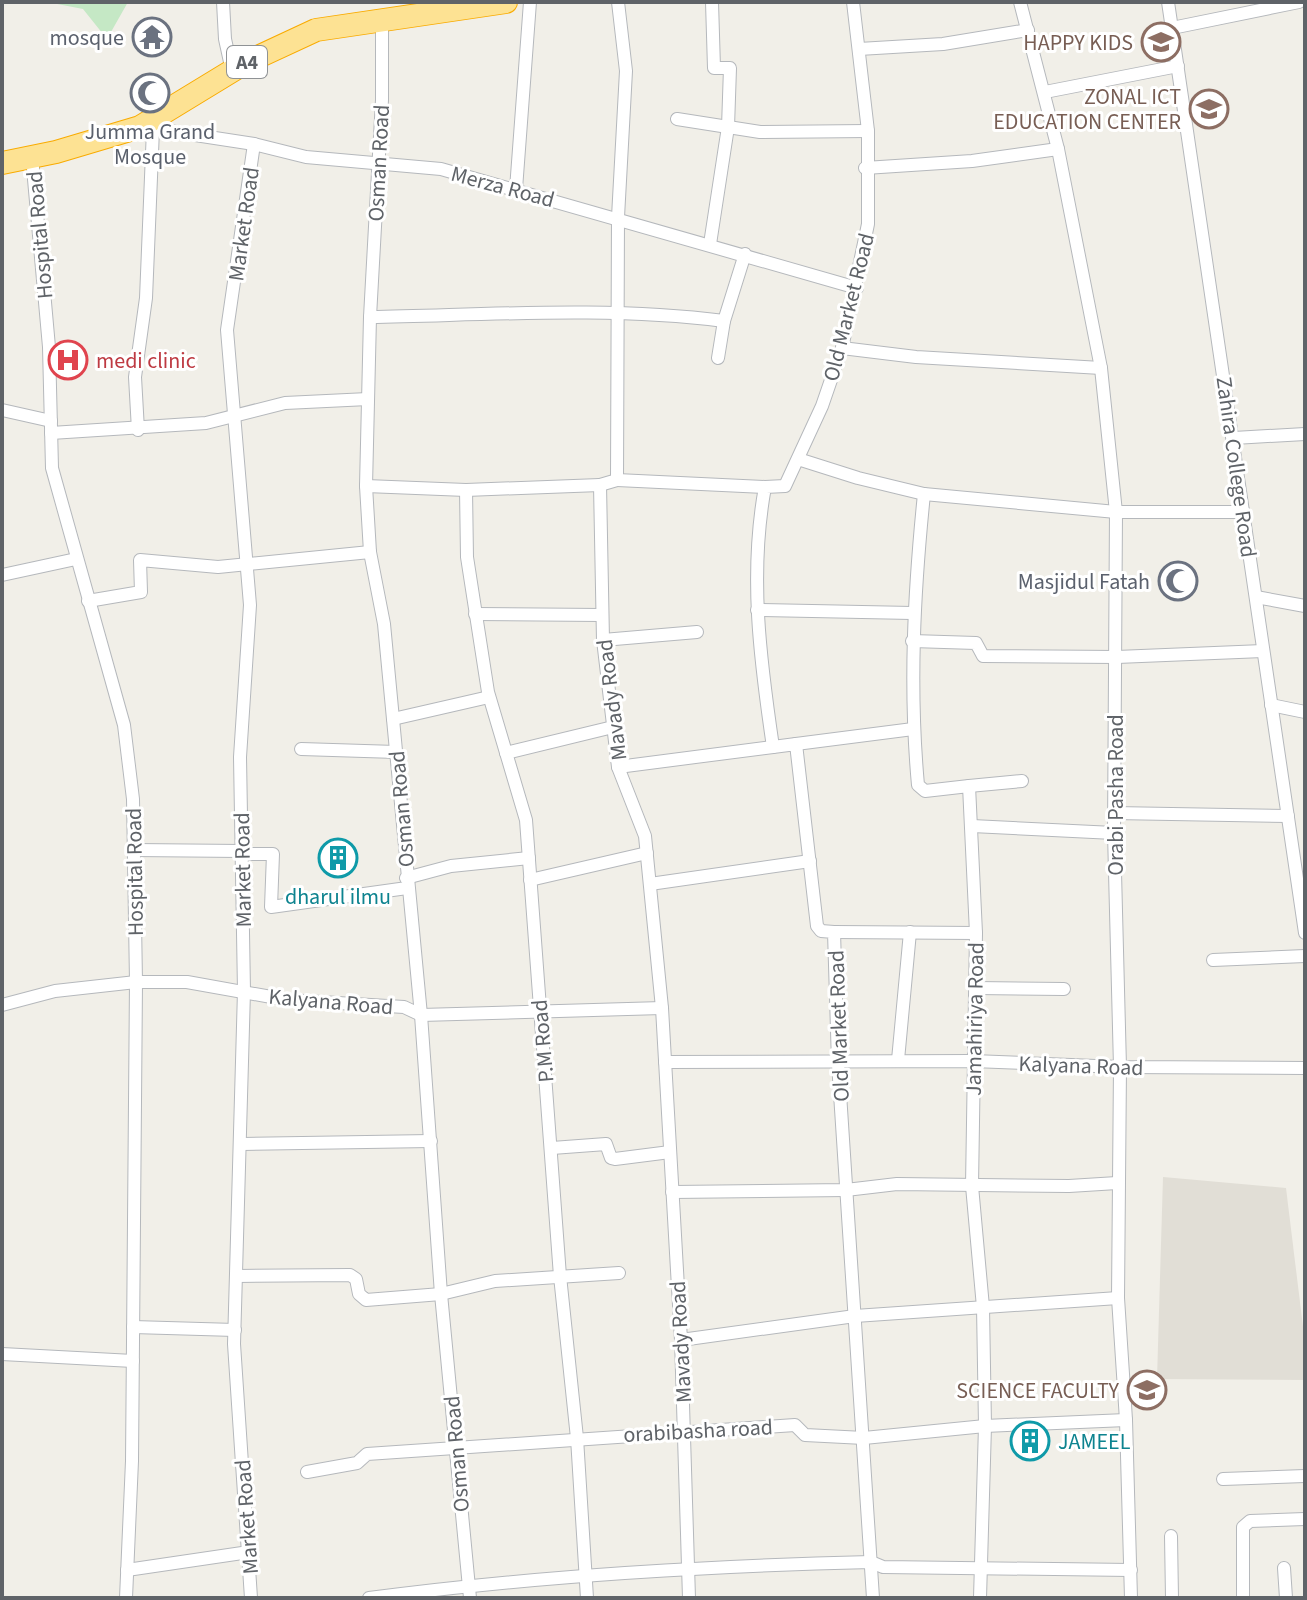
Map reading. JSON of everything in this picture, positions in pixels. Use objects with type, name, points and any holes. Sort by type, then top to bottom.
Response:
[{"type":"highway","name":"A4","points":[[2,163],[147,128],[232,71],[279,45],[316,30],[382,19],[407,9],[506,2]]},
{"type":"street","points":[[223,2],[225,39],[232,71]]},
{"type":"street","points":[[516,189],[530,2]]},
{"type":"street","points":[[617,480],[618,217],[626,71],[618,2]]},
{"type":"street","points":[[710,244],[728,127],[730,68],[714,68],[712,2]]},
{"type":"street","name":"Old Market Road","points":[[765,487],[785,486],[798,459],[822,406],[842,348],[857,288],[868,224],[865,168],[868,131],[853,2]]},
{"type":"street","name":"Orabi Pasha Road","points":[[1020,2],[1058,149],[1101,368],[1116,512],[1114,833],[1120,1067],[1118,1298],[1126,1420],[1131,1598]]},
{"type":"street","name":"Zahira College Road","points":[[1168,2],[1305,933]]},
{"type":"street","points":[[1172,28],[1277,4],[1299,2]]},
{"type":"street","name":"Osman Road","points":[[382,19],[366,486],[370,552],[384,624],[421,1015],[441,1294],[469,1592]]},
{"type":"street","points":[[859,49],[943,44],[1028,30]]},
{"type":"street","points":[[1045,92],[1178,66]]},
{"type":"street","points":[[677,119],[760,132],[868,131]]},
{"type":"street","points":[[138,430],[135,377],[146,298],[147,128]]},
{"type":"street","name":"Merza Road","points":[[147,128],[254,144],[306,157],[441,169],[618,217],[857,288]]},
{"type":"street","name":"Market Road","points":[[251,1598],[235,1330],[244,991],[240,757],[250,605],[227,330],[254,144]]},
{"type":"street","points":[[865,168],[972,161],[1058,149]]},
{"type":"street","name":"Hospital Road","points":[[32,157],[49,347],[52,468],[124,725],[133,799],[136,982],[133,1361],[126,1598]]},
{"type":"street","points":[[718,358],[724,321],[745,254]]},
{"type":"street","points":[[370,317],[618,313],[671,314],[724,321]]},
{"type":"street","points":[[842,348],[916,357],[1101,368]]},
{"type":"street","points":[[2,410],[51,427],[138,430],[235,416],[285,403],[368,399]]},
{"type":"street","points":[[1234,438],[1305,434]]},
{"type":"street","points":[[798,459],[924,494],[1116,512],[1244,512]]},
{"type":"street","points":[[366,486],[466,490],[600,485],[617,480],[765,487],[757,530],[758,648],[773,747]]},
{"type":"street","name":"Mavady Road","points":[[600,485],[603,640],[613,727],[618,767],[645,836],[662,1008],[681,1340],[689,1598]]},
{"type":"street","name":"P.M Road","points":[[466,490],[467,557],[489,697],[526,820],[560,1276],[577,1438],[587,1598]]},
{"type":"street","points":[[924,494],[912,613],[913,729],[921,788],[1022,781]]},
{"type":"street","points":[[88,601],[141,592],[140,560],[218,567],[370,552]]},
{"type":"street","points":[[2,575],[76,559]]},
{"type":"street","points":[[1256,597],[1305,606]]},
{"type":"street","points":[[757,610],[912,613]]},
{"type":"street","points":[[475,614],[602,615]]},
{"type":"street","points":[[603,640],[697,632]]},
{"type":"street","points":[[912,641],[976,643],[983,656],[1117,657],[1263,651]]},
{"type":"street","points":[[393,719],[489,697]]},
{"type":"street","points":[[1271,705],[1305,712]]},
{"type":"street","points":[[506,753],[613,727]]},
{"type":"street","points":[[618,767],[913,729]]},
{"type":"street","name":"Old Market Road","points":[[796,744],[817,926],[821,931],[834,932],[838,1063],[873,1598]]},
{"type":"street","points":[[301,749],[396,752]]},
{"type":"street","name":"Jamahiriya Road","points":[[969,786],[976,933],[972,1186],[983,1307],[985,1426],[980,1598]]},
{"type":"street","points":[[1114,813],[1288,816]]},
{"type":"street","points":[[972,826],[1114,833]]},
{"type":"street","points":[[1290,831],[1305,833]]},
{"type":"street","points":[[134,850],[273,854],[271,907],[407,883],[451,866],[529,858]]},
{"type":"street","points":[[530,880],[647,853]]},
{"type":"street","points":[[650,884],[810,861]]},
{"type":"street","points":[[834,932],[976,933]]},
{"type":"street","points":[[898,1060],[910,932]]},
{"type":"street","points":[[1213,960],[1305,956]]},
{"type":"street","name":"Kalyana Road","points":[[2,1005],[55,991],[136,982],[187,982],[288,1000],[404,1007],[421,1015],[662,1008]]},
{"type":"street","points":[[975,988],[1064,989]]},
{"type":"street","name":"Kalyana Road","points":[[665,1062],[838,1063],[898,1060],[1120,1067],[1305,1068]]},
{"type":"street","points":[[242,1144],[431,1141]]},
{"type":"street","points":[[552,1148],[606,1144],[611,1158],[615,1159],[670,1152]]},
{"type":"street","points":[[672,1192],[846,1190],[897,1184],[1117,1183]]},
{"type":"street","points":[[237,1276],[350,1275],[366,1300],[441,1294],[495,1281],[619,1273]]},
{"type":"street","points":[[681,1340],[855,1316],[1118,1298]]},
{"type":"street","points":[[133,1327],[235,1330]]},
{"type":"street","points":[[2,1354],[133,1361]]},
{"type":"street","name":"orabibasha road","points":[[307,1472],[357,1463],[364,1457],[455,1446],[685,1430],[795,1425],[805,1435],[864,1438],[985,1426],[1126,1420]]},
{"type":"street","points":[[1223,1479],[1305,1476]]},
{"type":"street","points":[[1243,1598],[1243,1527],[1250,1521],[1305,1519]]},
{"type":"street","points":[[1171,1536],[1172,1598]]},
{"type":"street","points":[[127,1570],[249,1552]]},
{"type":"street","points":[[369,1598],[469,1592],[689,1566],[871,1562],[883,1567],[1131,1570]]},
{"type":"street","points":[[1284,1568],[1286,1598]]},
{"type":"shaded area","points":[[1163,1177],[1286,1188],[1305,1343],[1305,1380],[1157,1379]]},
{"type":"green space","points":[[47,2],[128,2],[107,39],[83,9]]},
{"type":"place","name":"mosque","points":[[152,37]]},
{"type":"place","name":"HAPPY KIDS","points":[[1161,42]]},
{"type":"place","name":"Jumma Grand Mosque","points":[[150,93]]},
{"type":"place","name":"ZONAL ICT EDUCATION CENTER","points":[[1209,109]]},
{"type":"place","name":"medi clinic","points":[[68,360]]},
{"type":"place","name":"Masjidul Fatah","points":[[1178,581]]},
{"type":"place","name":"dharul ilmu","points":[[338,858]]},
{"type":"place","name":"SCIENCE FACULTY","points":[[1147,1390]]},
{"type":"place","name":"JAMEEL","points":[[1030,1441]]}]
